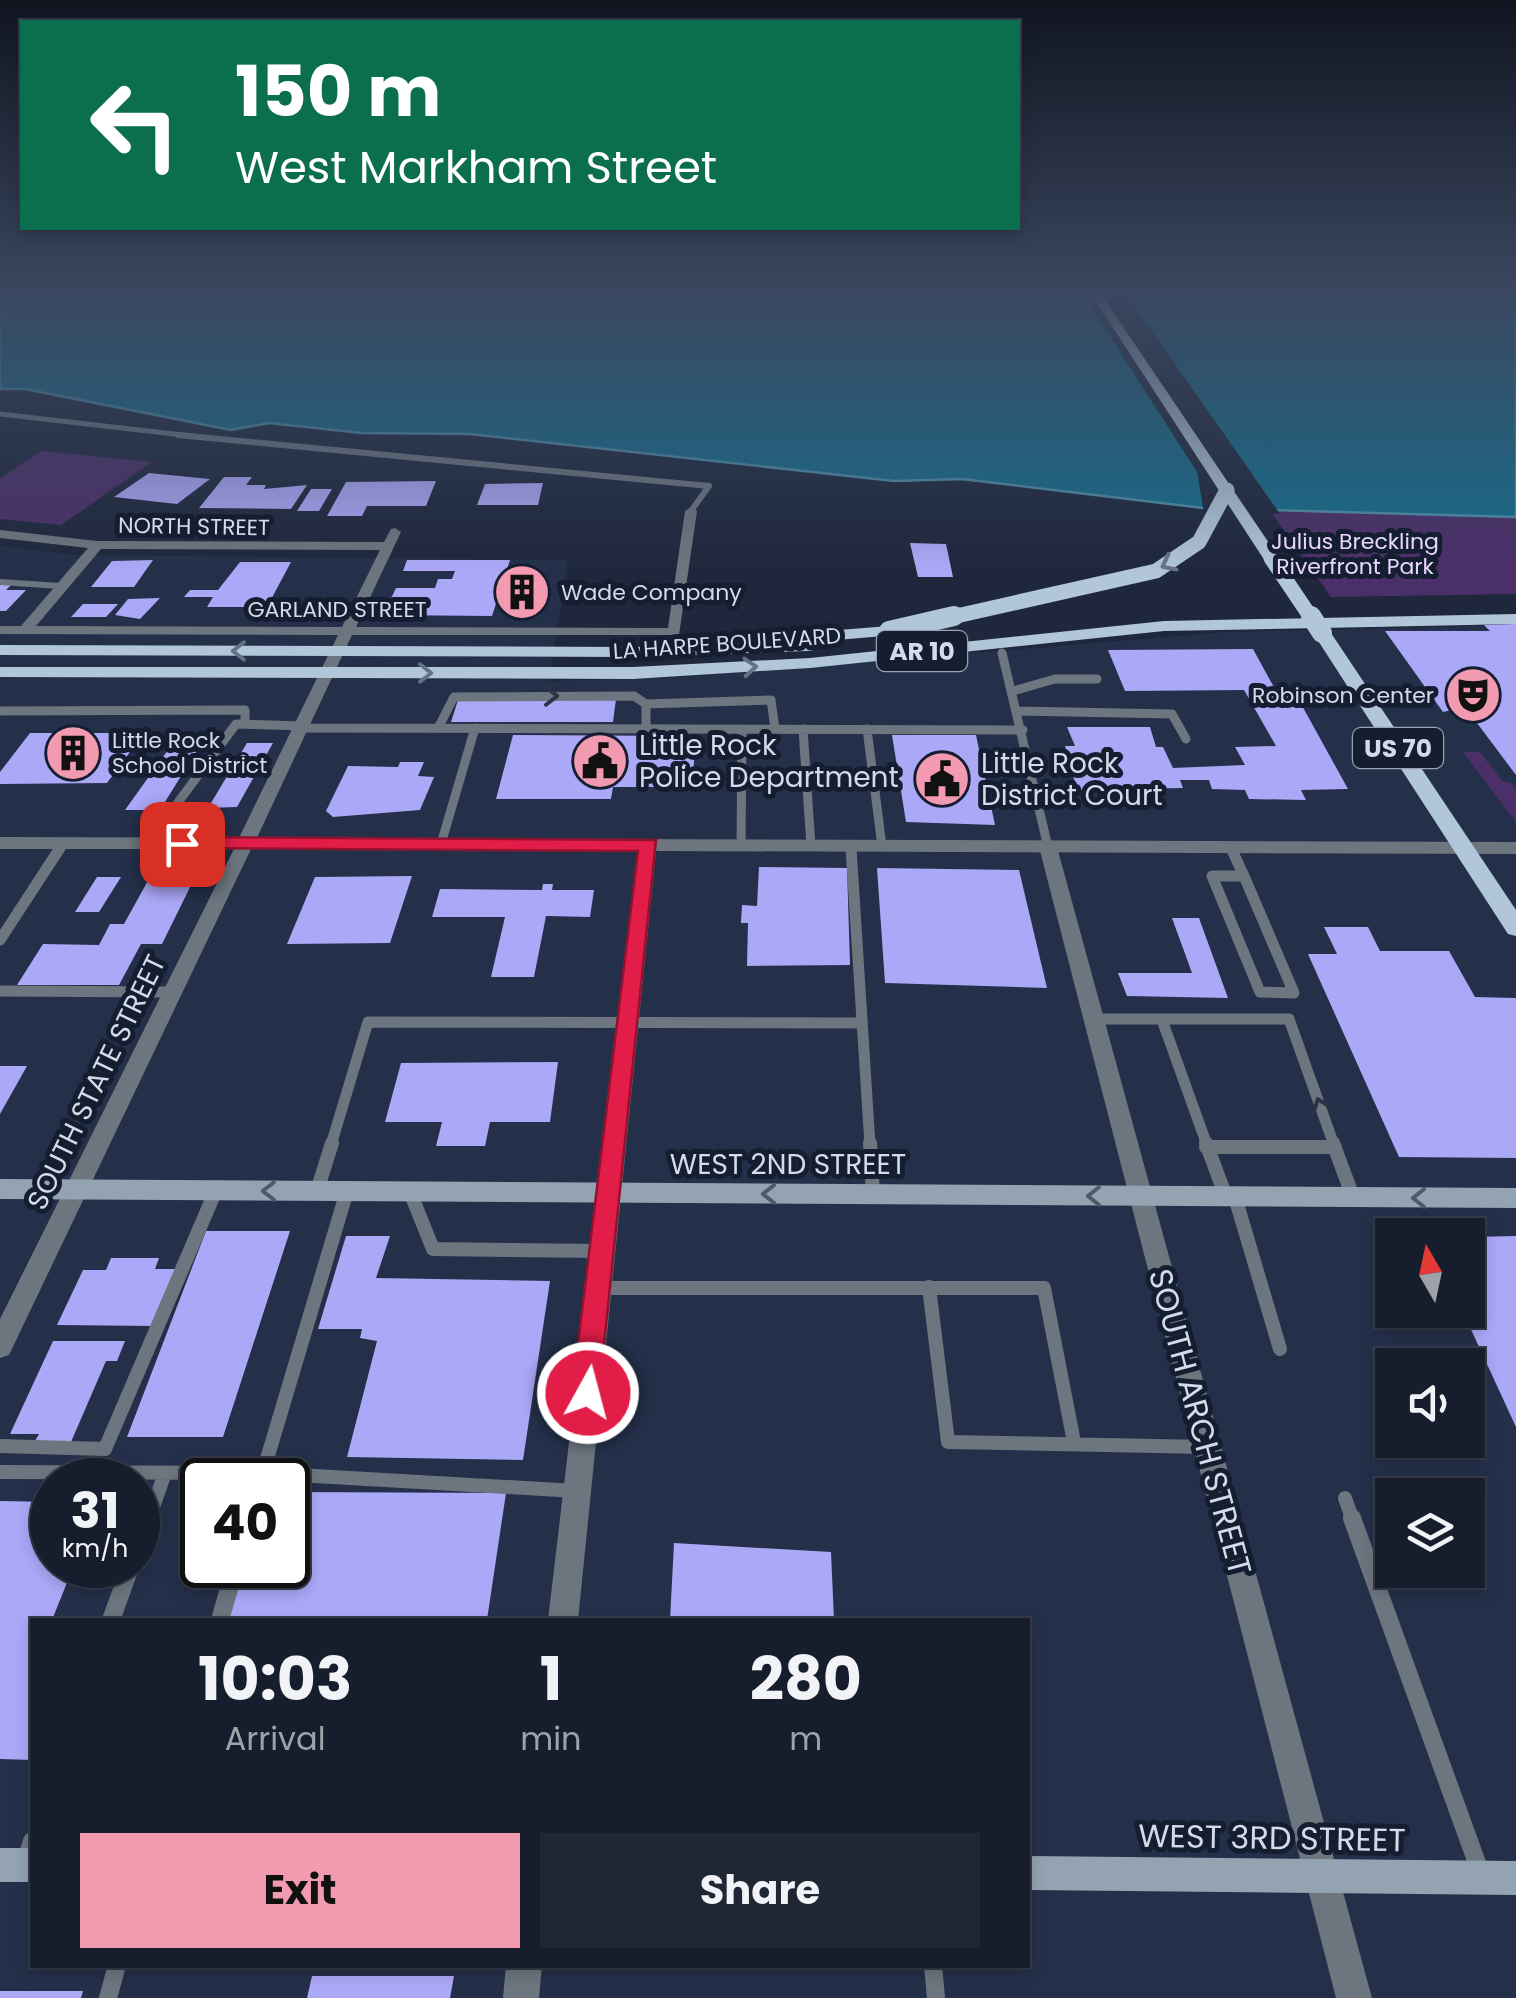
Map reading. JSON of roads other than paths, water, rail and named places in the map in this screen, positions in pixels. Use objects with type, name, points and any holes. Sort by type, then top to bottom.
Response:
[{"type":"main road","name":"US 70","points":[[1158,387],[1516,928]]},
{"type":"main road","points":[[585,652],[889,631],[1156,571],[1199,542],[1227,490]]},
{"type":"main road","name":"LA HARPE BOULEVARD","points":[[0,650],[585,652],[804,646],[1212,608],[1516,607]]},
{"type":"main road","name":"LA HARPE BOULEVARD","points":[[0,672],[692,670],[1164,626],[1516,620]]},
{"type":"main road","name":"WEST 2ND STREET","points":[[0,1189],[1516,1198]]},
{"type":"main road","name":"WEST 3RD STREET","points":[[1030,1874],[1499,1878]]},
{"type":"street","name":"GARLAND STREET","points":[[0,630],[674,632],[691,511]]},
{"type":"street","name":"SOUTH STATE STREET","points":[[0,1346],[395,532]]},
{"type":"street","name":"NORTH STREET","points":[[0,534],[98,544],[388,546]]},
{"type":"street","points":[[24,630],[98,544]]},
{"type":"street","points":[[0,843],[1516,848]]},
{"type":"street","points":[[562,1618],[648,845]]},
{"type":"street","name":"SOUTH ARCH STREET","points":[[1048,847],[1354,1998]]},
{"type":"street","points":[[520,1998],[524,1968]]},
{"type":"lane","points":[[0,414],[213,440],[710,486],[691,511]]},
{"type":"lane","points":[[0,582],[60,586]]},
{"type":"lane","points":[[1002,653],[1048,847]]},
{"type":"lane","points":[[1012,691],[1055,679],[1097,679]]},
{"type":"lane","points":[[438,728],[454,696],[634,696],[646,704],[771,700],[774,729]]},
{"type":"lane","points":[[646,704],[646,729]]},
{"type":"lane","points":[[0,711],[245,710],[246,724]]},
{"type":"lane","points":[[1018,712],[1172,714],[1186,738]]},
{"type":"lane","points":[[148,844],[236,724],[1023,730]]},
{"type":"lane","points":[[441,844],[476,728]]},
{"type":"lane","points":[[741,846],[742,729]]},
{"type":"lane","points":[[804,729],[811,846]]},
{"type":"lane","points":[[867,729],[882,846]]},
{"type":"lane","points":[[0,940],[63,843]]},
{"type":"lane","points":[[851,846],[873,1194]]},
{"type":"lane","points":[[1231,848],[1294,993],[1289,1019],[1353,1197]]},
{"type":"lane","points":[[1244,876],[1212,876],[1260,992],[1294,993]]},
{"type":"lane","points":[[0,992],[173,992]]},
{"type":"lane","points":[[1094,1019],[1289,1019]]},
{"type":"lane","points":[[1162,1020],[1206,1147],[1230,1197],[1280,1349]]},
{"type":"lane","points":[[317,1191],[368,1022],[861,1023]]},
{"type":"lane","points":[[1206,1147],[1335,1147]]},
{"type":"lane","points":[[0,1446],[105,1448],[216,1190]]},
{"type":"lane","points":[[268,1458],[347,1191]]},
{"type":"lane","points":[[410,1192],[433,1248],[604,1251]]},
{"type":"lane","points":[[929,1287],[948,1442],[1207,1448]]},
{"type":"lane","points":[[600,1288],[1044,1288],[1074,1442]]},
{"type":"lane","points":[[0,1472],[180,1474]]},
{"type":"lane","points":[[160,1489],[166,1473]]},
{"type":"lane","points":[[310,1479],[576,1491]]},
{"type":"lane","points":[[1345,1498],[1499,1878]]},
{"type":"lane","points":[[112,1618],[123,1588]]},
{"type":"lane","points":[[221,1618],[229,1588]]},
{"type":"lane","points":[[108,1998],[117,1968]]},
{"type":"lane","points":[[933,1968],[936,1998]]},
{"type":"place","name":"Wade Company","points":[[522,592]]},
{"type":"place","name":"Robinson Center","points":[[1473,695]]},
{"type":"place","name":"Little Rock School District","points":[[73,753]]},
{"type":"place","name":"Little Rock Police Department","points":[[600,761]]},
{"type":"place","name":"Little Rock District Court","points":[[942,779]]},
{"type":"park label","name":"Julius Breckling Riverfront Park","points":[[1355,554]]}]
